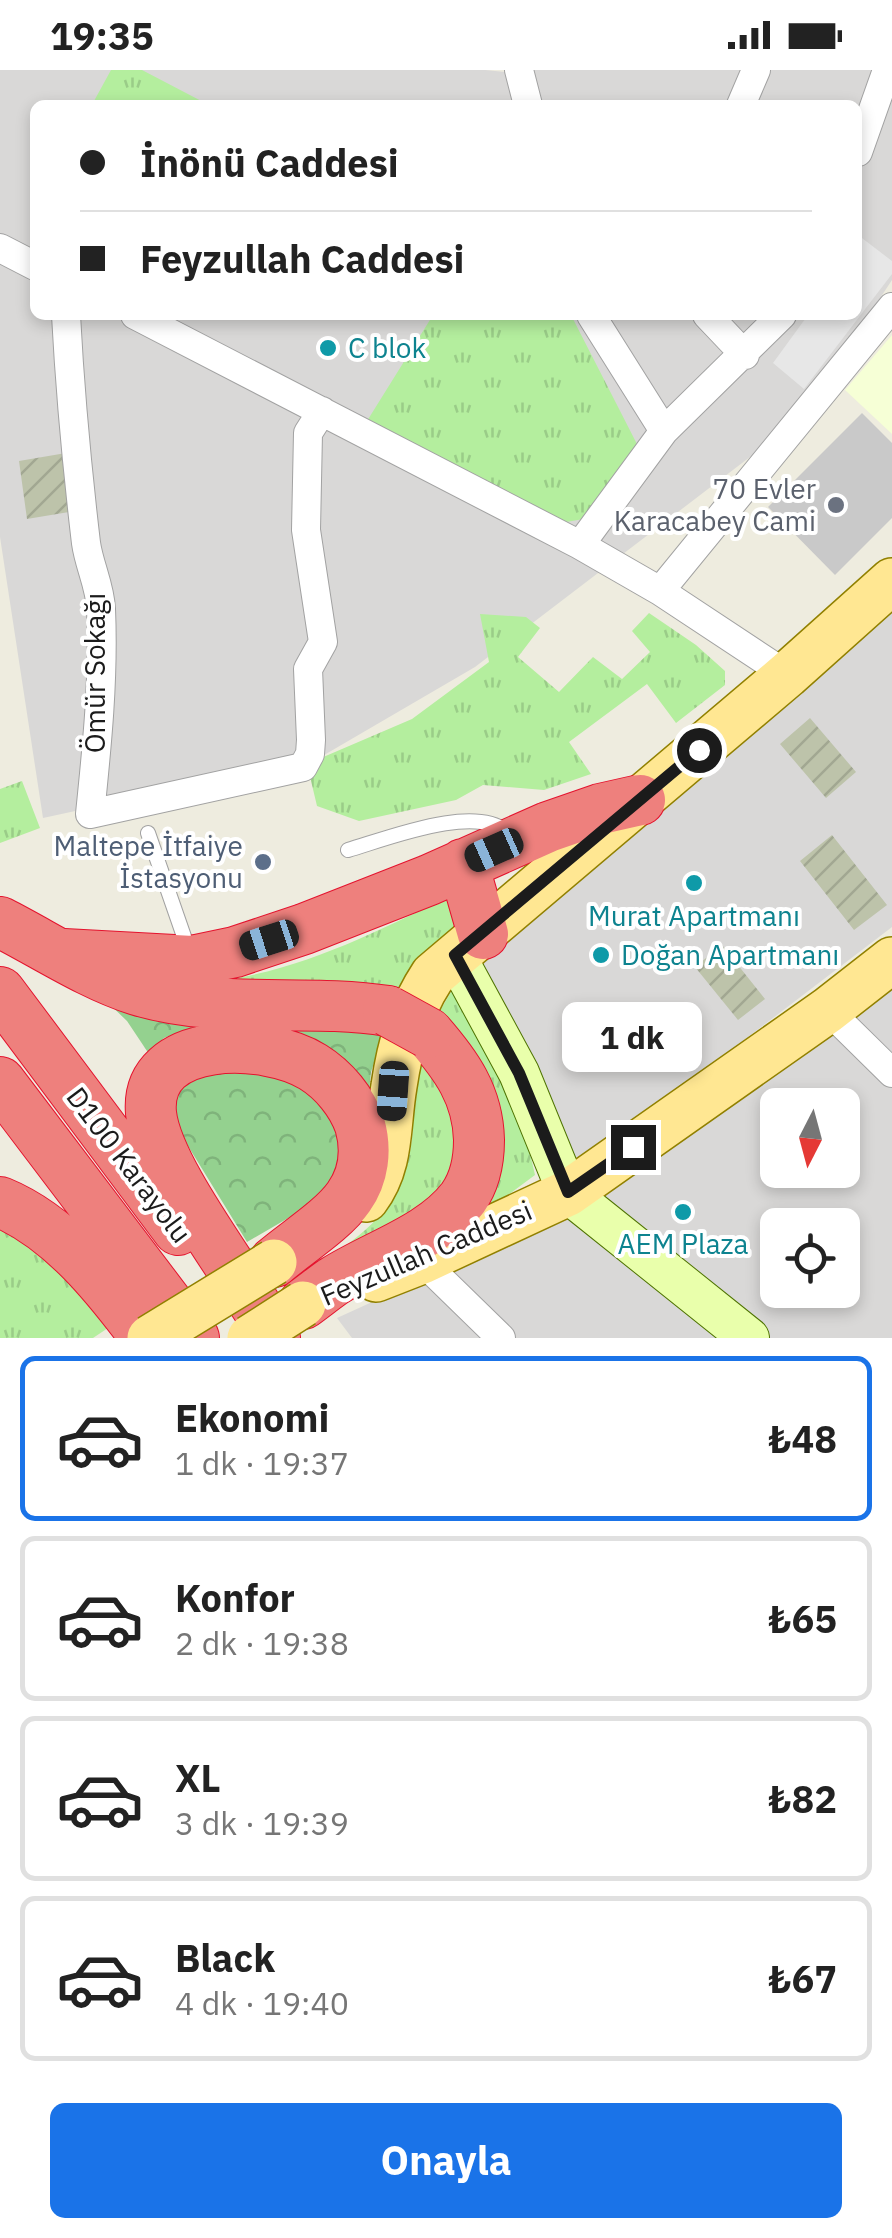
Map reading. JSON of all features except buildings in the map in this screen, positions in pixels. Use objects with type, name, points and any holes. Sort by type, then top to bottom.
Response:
[{"type":"highway","points":[[64,954],[208,965],[235,952],[465,872],[514,842],[600,809],[640,800]]},
{"type":"highway","points":[[465,872],[469,945]]},
{"type":"highway","points":[[0,922],[113,981],[178,999],[246,1006],[345,1004],[408,1022],[456,1064],[472,1097],[478,1151],[471,1184],[462,1200],[436,1223],[335,1280],[289,1321],[256,1301],[199,1216],[155,1132],[151,1093],[160,1073],[176,1060],[220,1049],[276,1052],[313,1067],[333,1082],[357,1117],[364,1155],[361,1173],[348,1199],[274,1262]]},
{"type":"highway","name":"D100 Karayolu","points":[[0,992],[260,1338]]},
{"type":"highway","name":"D100 Karayolu","points":[[0,1082],[194,1338]]},
{"type":"highway","points":[[0,1202],[18,1210],[56,1238],[108,1288],[148,1338]]},
{"type":"main road","points":[[148,1338],[333,1231],[356,1211],[374,1188],[389,1143],[399,1053],[414,1004],[433,975],[787,676],[892,581]]},
{"type":"main road","name":"Feyzullah Caddesi","points":[[250,1338],[568,1192],[828,1010],[892,960]]},
{"type":"street","points":[[519,70],[527,100]]},
{"type":"street","points":[[742,100],[756,70]]},
{"type":"street","points":[[862,141],[887,70]]},
{"type":"street","points":[[0,248],[30,263]]},
{"type":"street","points":[[660,590],[892,308]]},
{"type":"street","name":"Ömür Sokağı","points":[[66,320],[80,494],[89,562],[101,608],[100,717],[90,814],[303,767],[310,754],[311,740],[308,669],[323,642],[306,530],[308,432],[322,411]]},
{"type":"street","points":[[144,320],[580,545],[660,590],[787,676]]},
{"type":"street","points":[[594,320],[664,431]]},
{"type":"street","points":[[712,320],[745,354]]},
{"type":"street","points":[[580,545],[664,431],[777,320]]},
{"type":"street","points":[[469,945],[568,1192],[749,1338]]},
{"type":"street","points":[[828,1010],[892,1073]]},
{"type":"street","points":[[422,1262],[501,1338]]},
{"type":"lane","points":[[348,850],[462,822],[482,821],[500,826],[514,842]]},
{"type":"lane","points":[[148,833],[208,965]]},
{"type":"lane","points":[[421,900],[465,872]]},
{"type":"shaded area","points":[[0,70],[892,70],[892,280],[801,418],[475,667],[319,758],[43,818],[0,537]]},
{"type":"shaded area","points":[[862,238],[892,261],[892,274],[862,313]]},
{"type":"shaded area","points":[[804,320],[857,320],[804,389],[773,363]]},
{"type":"shaded area","points":[[892,335],[892,434],[845,390]]},
{"type":"shaded area","name":"70 Evler Karacabey Cami","points":[[862,413],[892,443],[892,518],[835,575],[768,507]]},
{"type":"shaded area","points":[[66,453],[75,511],[27,519],[19,461]]},
{"type":"shaded area","points":[[892,609],[892,927],[578,1167],[472,965]]},
{"type":"shaded area","points":[[810,718],[856,772],[826,798],[780,744]]},
{"type":"shaded area","points":[[832,835],[887,905],[854,930],[800,861]]},
{"type":"shaded area","points":[[722,945],[765,999],[738,1020],[695,967]]},
{"type":"shaded area","points":[[892,987],[892,1338],[766,1338],[588,1198]]},
{"type":"shaded area","points":[[567,1213],[722,1338],[352,1338],[337,1318]]},
{"type":"green space","points":[[111,70],[142,70],[199,100],[95,100]]},
{"type":"green space","points":[[430,320],[574,320],[639,448],[589,518],[555,524],[367,421]]},
{"type":"green space","points":[[649,613],[696,645],[725,671],[725,685],[676,723],[647,684],[569,742],[591,774],[544,790],[483,785],[456,800],[359,821],[317,806],[307,764],[412,719],[489,662],[480,614],[526,617],[540,628],[518,657],[559,692],[593,657],[622,679],[650,652],[632,631]]},
{"type":"green space","points":[[22,781],[40,828],[0,843],[0,789]]},
{"type":"green space","points":[[459,892],[465,921],[420,957],[394,1000],[223,980],[315,957]]},
{"type":"green space","points":[[455,985],[504,1077],[535,1175],[488,1210],[479,1201],[434,1021]]},
{"type":"green space","points":[[101,996],[386,1026],[371,1072],[368,1101],[228,1032],[182,1031],[164,1038],[149,1054],[127,1021]]},
{"type":"green space","points":[[424,1045],[451,1080],[460,1177],[351,1259],[345,1246],[382,1212],[405,1172]]},
{"type":"green space","points":[[246,1065],[311,1085],[353,1156],[309,1206],[247,1242],[169,1115],[184,1076]]},
{"type":"green space","points":[[0,1218],[123,1318],[93,1338],[0,1338]]},
{"type":"place","name":"C blok","points":[[328,348]]},
{"type":"place","name":"70 Evler Karacabey Cami","points":[[836,505]]},
{"type":"place","name":"Maltepe İtfaiye İstasyonu","points":[[263,862]]},
{"type":"place","name":"Murat Apartmanı","points":[[694,883]]},
{"type":"place","name":"Doğan Apartmanı","points":[[601,955]]},
{"type":"place","name":"AEM Plaza","points":[[683,1212]]},
{"type":"route","points":[[633,1147],[568,1192],[519,1073],[455,955],[699,750]]}]
